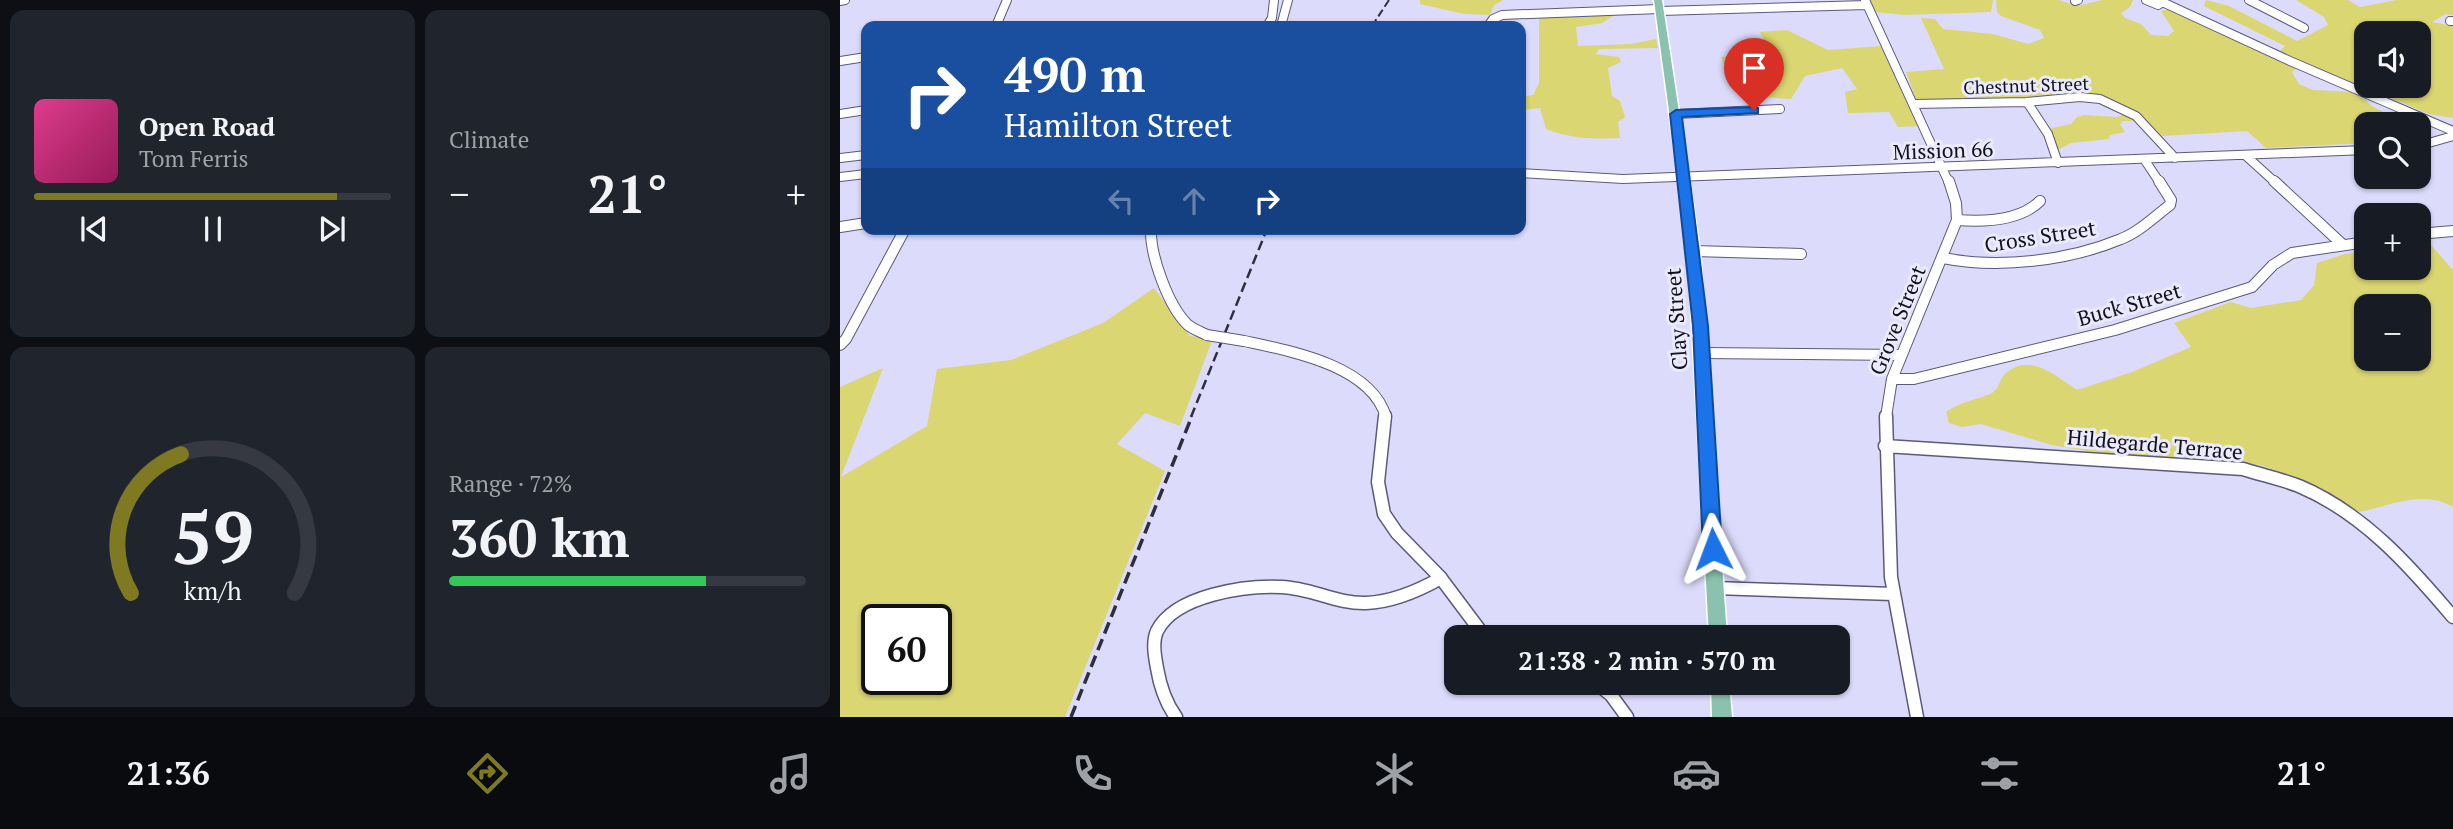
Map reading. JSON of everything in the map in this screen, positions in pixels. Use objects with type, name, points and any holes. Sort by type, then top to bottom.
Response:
[{"type":"main road","name":"Clay Street","points":[[1659,7],[1694,251],[1717,625]]},
{"type":"main road","points":[[1721,695],[1722,717]]},
{"type":"street","points":[[998,21],[1007,0]]},
{"type":"street","points":[[1269,21],[1274,0]]},
{"type":"street","points":[[1283,21],[1287,0]]},
{"type":"street","points":[[2146,0],[2158,5],[2160,1],[2453,131]]},
{"type":"street","points":[[2249,0],[2304,28]]},
{"type":"street","points":[[1492,21],[1502,15],[1659,7],[1866,3],[1941,167],[1956,203],[1957,220],[1973,222],[2009,216],[2035,208],[2040,201]]},
{"type":"street","points":[[840,61],[861,58]]},
{"type":"street","name":"Chestnut Street","points":[[1913,104],[2027,102],[2080,97],[2100,99],[2137,116],[2175,158]]},
{"type":"street","points":[[2027,102],[2048,134],[2058,163]]},
{"type":"street","points":[[1676,114],[1780,109]]},
{"type":"street","points":[[840,114],[861,111]]},
{"type":"street","points":[[2431,142],[2453,136]]},
{"type":"street","name":"Mission 66","points":[[1526,173],[1601,179],[1683,177],[2354,150]]},
{"type":"street","points":[[2245,155],[2343,245]]},
{"type":"street","points":[[840,158],[861,156]]},
{"type":"street","name":"Cross Street","points":[[1943,258],[1968,263],[1996,262],[2073,252],[2120,239],[2140,229],[2170,205],[2171,200],[2144,159]]},
{"type":"street","points":[[840,177],[861,175]]},
{"type":"street","name":"Grove Street","points":[[1917,717],[1893,594],[1885,446],[1886,408],[1892,379],[1957,220]]},
{"type":"street","points":[[840,227],[861,224]]},
{"type":"street","points":[[2431,233],[2453,230]]},
{"type":"street","points":[[840,345],[846,339],[902,235]]},
{"type":"street","points":[[1151,235],[1151,248],[1177,309],[1188,325],[1207,335],[1302,354],[1340,370],[1373,391],[1385,410],[1386,419],[1379,473],[1380,505],[1385,517],[1441,578],[1474,625]]},
{"type":"street","name":"Buck Street","points":[[1892,379],[1904,380],[1937,374],[2115,330],[2252,287],[2273,265],[2292,253],[2354,244]]},
{"type":"street","points":[[1694,251],[1801,254]]},
{"type":"street","points":[[1702,353],[1902,355]]},
{"type":"street","name":"Hildegarde Terrace","points":[[1885,446],[2243,469],[2298,486],[2361,521],[2411,567],[2453,617]]},
{"type":"street","points":[[1176,717],[1160,690],[1153,643],[1159,625],[1174,612],[1215,595],[1259,587],[1298,589],[1347,602],[1367,603],[1408,594],[1441,578]]},
{"type":"street","points":[[1715,588],[1893,594]]},
{"type":"street","points":[[1611,695],[1627,717]]},
{"type":"shaded area","points":[[1420,0],[1503,0],[1494,5],[1490,15],[1464,14],[1420,4]]},
{"type":"shaded area","points":[[1870,0],[1993,0],[1991,12],[1904,15],[1876,12]]},
{"type":"shaded area","points":[[1996,0],[2059,0],[2077,6],[2102,0],[2133,0],[2130,7],[2121,13],[2125,18],[2141,24],[2151,35],[2168,36],[2174,31],[2161,11],[2168,9],[2299,67],[2292,72],[2299,84],[2313,90],[2354,92],[2354,98],[2363,98],[2383,112],[2354,112],[2354,144],[2266,148],[2247,131],[2162,136],[2136,113],[2104,97],[1997,97],[1917,102],[1906,72],[1944,69],[1921,18],[1935,19],[1943,29],[1993,34],[2028,44],[2044,38],[2040,30],[2001,16],[1997,12]]},
{"type":"shaded area","points":[[2206,0],[2229,6],[2297,41],[2328,25],[2324,17],[2296,0],[2348,0],[2360,7],[2396,0],[2453,0],[2453,15],[2446,14],[2432,22],[2453,26],[2453,118],[2431,114],[2431,112],[2424,112],[2390,98],[2431,98],[2431,21],[2354,21],[2354,83],[2279,52],[2285,46],[2204,6]]},
{"type":"shaded area","points":[[1619,12],[1602,23],[1576,27],[1578,46],[1631,44],[1656,39],[1658,48],[1599,49],[1596,54],[1619,57],[1621,62],[1608,68],[1612,96],[1620,101],[1625,117],[1618,122],[1620,138],[1564,135],[1546,129],[1540,108],[1526,109],[1526,96],[1533,95],[1539,83],[1539,15]]},
{"type":"shaded area","points":[[1787,30],[1828,50],[1882,46],[1921,126],[1898,127],[1889,112],[1848,113],[1845,92],[1857,89],[1842,68],[1805,76],[1791,99],[1745,96],[1742,86],[1731,81],[1721,57],[1765,55],[1769,50],[1760,32]]},
{"type":"shaded area","points":[[2125,114],[2138,121],[2123,121],[2120,124],[2125,132],[2110,135],[2109,139],[2071,143],[2058,150],[2048,129],[2071,124],[2077,117],[2084,115],[2117,117]]},
{"type":"shaded area","points":[[2431,245],[2453,270],[2453,507],[2430,499],[2418,499],[2359,512],[2308,482],[2260,465],[2104,454],[2052,445],[1981,424],[1962,427],[1949,423],[1946,412],[1992,393],[2004,375],[2013,368],[2032,365],[2041,368],[2077,390],[2132,372],[2191,347],[2174,323],[2231,302],[2251,308],[2301,300],[2314,285],[2317,263],[2354,253],[2354,280],[2431,280]]},
{"type":"shaded area","points":[[1154,288],[1190,336],[1213,338],[1180,426],[1145,413],[1117,444],[1165,471],[1065,717],[840,717],[840,387],[883,368],[841,477],[927,426],[937,369],[1011,360],[1103,323]]},
{"type":"railway","points":[[1375,21],[1389,0]]},
{"type":"railway","points":[[1191,417],[1265,235]]},
{"type":"railway","points":[[1071,717],[1192,416]]},
{"type":"route","points":[[1713,549],[1694,251],[1676,114],[1754,110]]}]
